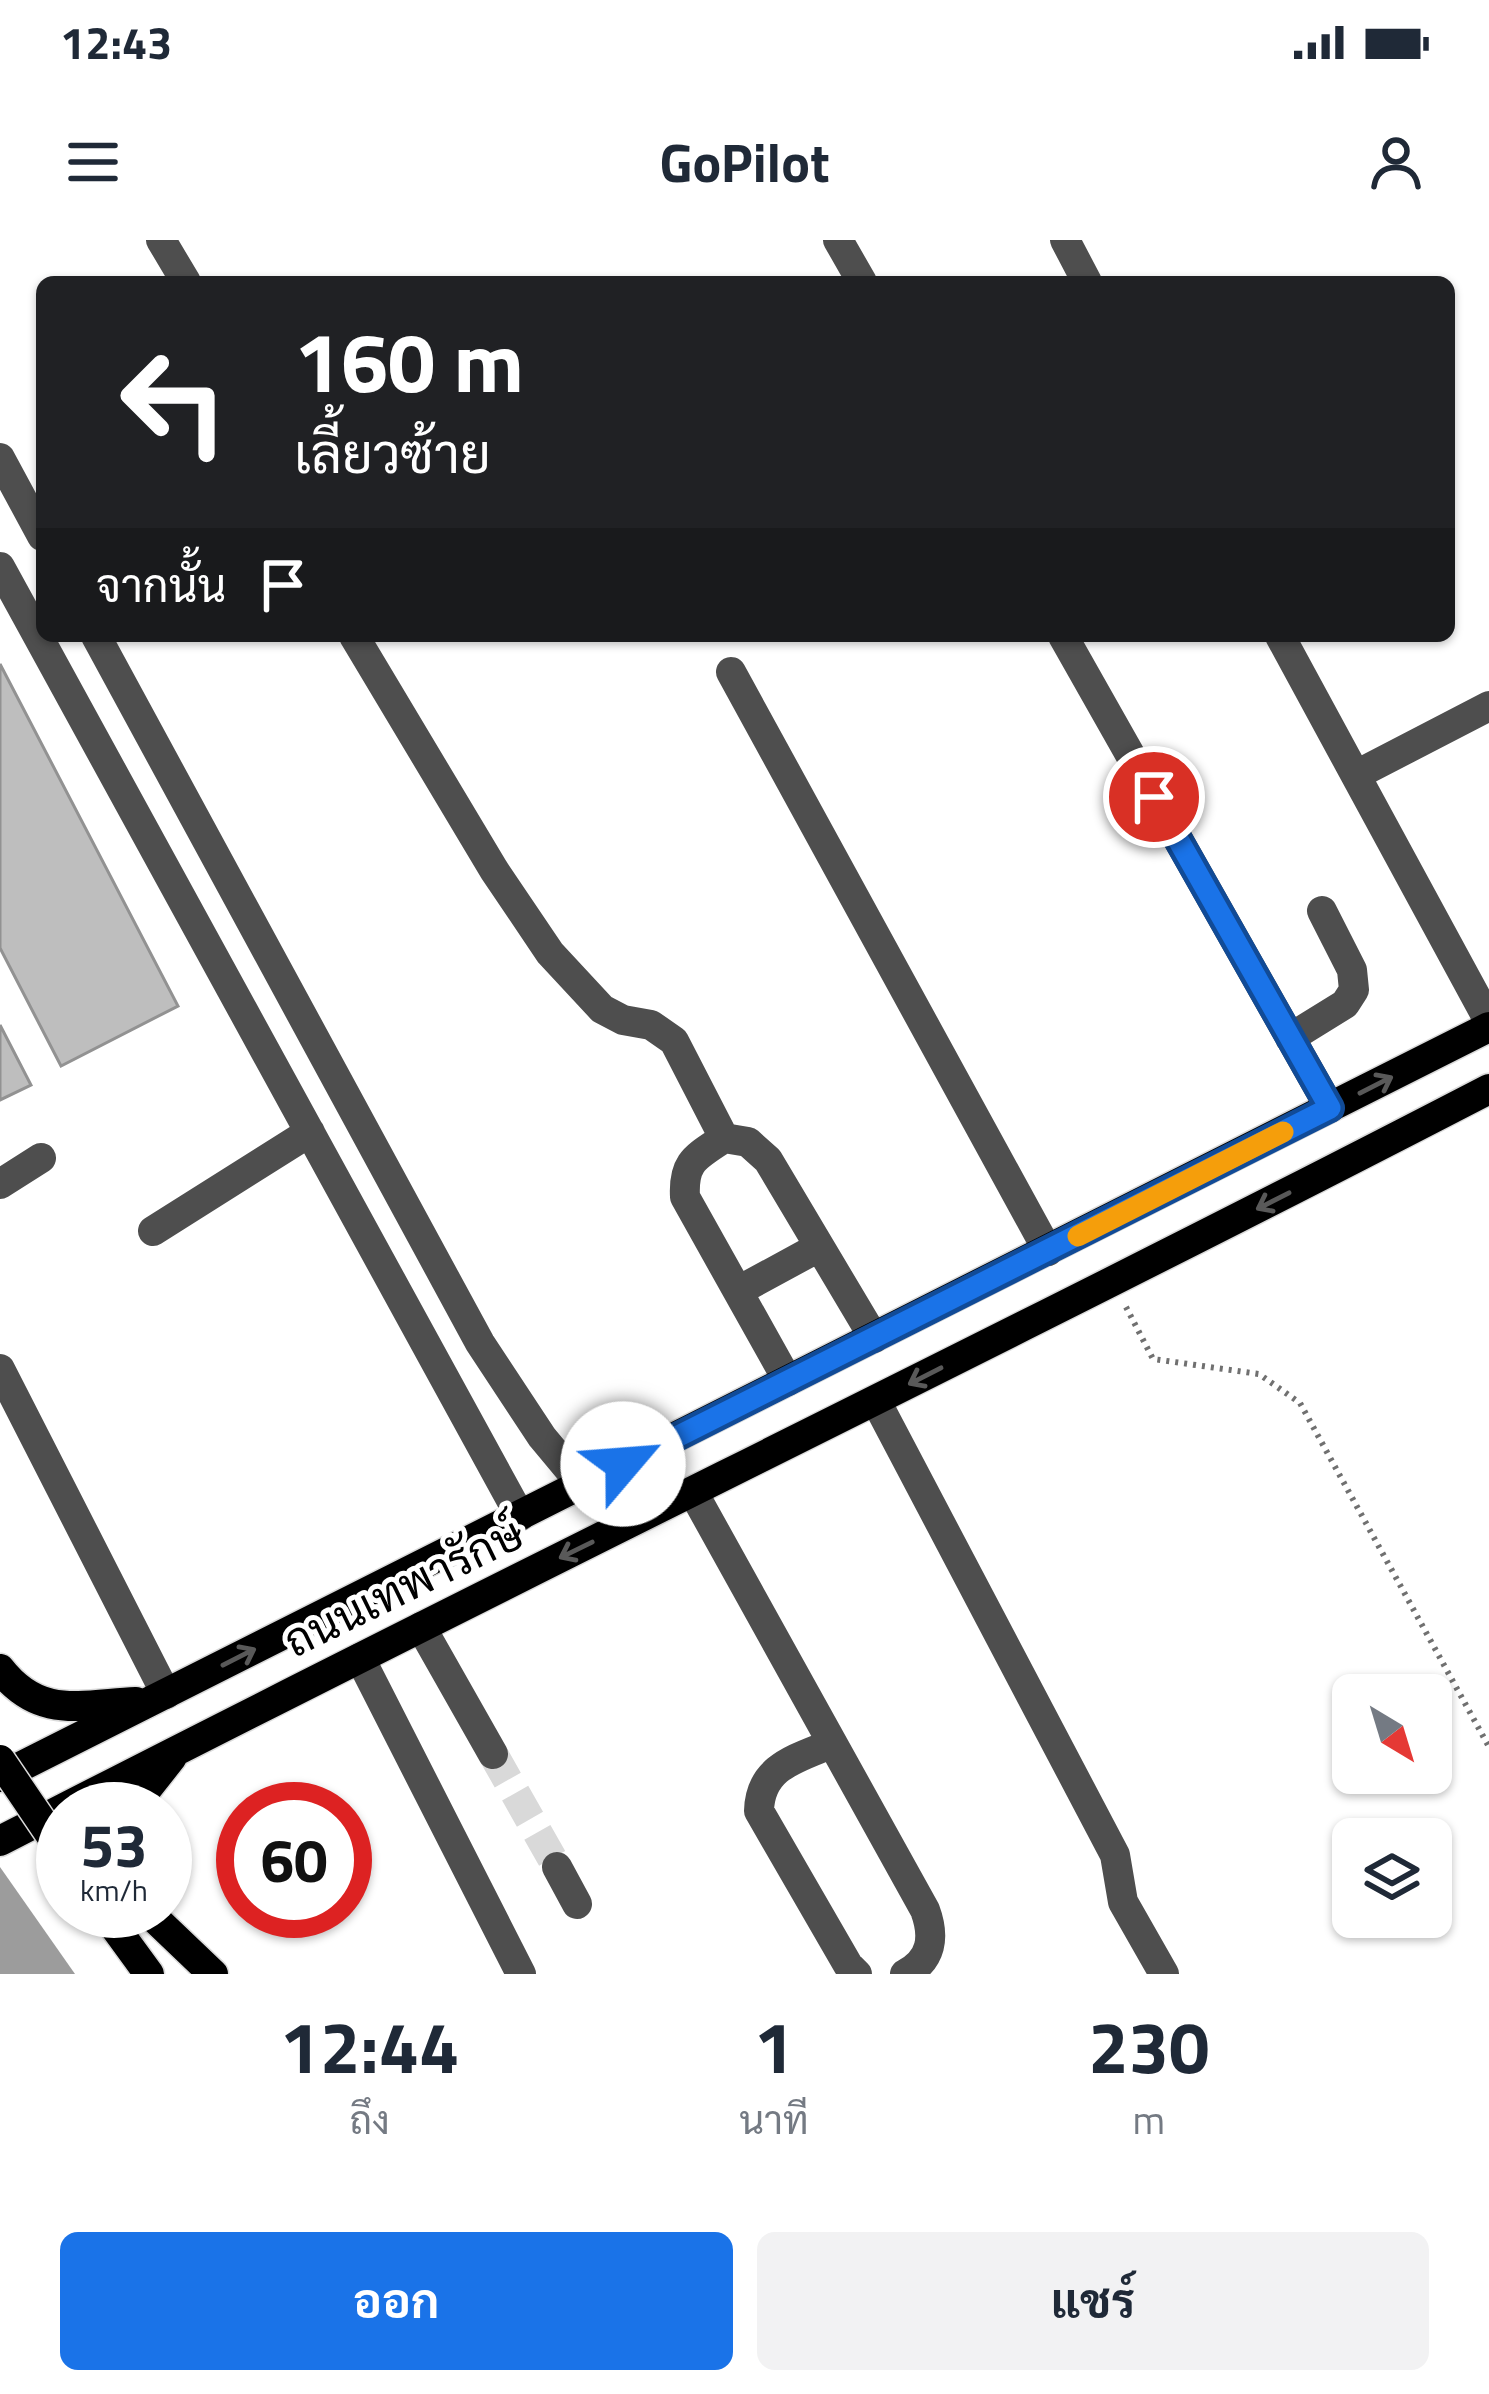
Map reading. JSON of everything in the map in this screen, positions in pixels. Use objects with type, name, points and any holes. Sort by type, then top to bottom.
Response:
[{"type":"main road","name":"ถนนเทพารักษ์","points":[[0,1777],[1489,1024]]},
{"type":"main road","name":"ถนนเทพารักษ์","points":[[0,1841],[1489,1089]]},
{"type":"main road","points":[[0,1669],[34,1701],[75,1705],[159,1697]]},
{"type":"main road","points":[[152,1782],[179,1748]]},
{"type":"main road","points":[[0,1760],[36,1813]]},
{"type":"main road","points":[[123,1938],[149,1974]]},
{"type":"main road","points":[[175,1938],[213,1974]]},
{"type":"street","points":[[161,240],[182,276]]},
{"type":"street","points":[[838,240],[859,276]]},
{"type":"street","points":[[1065,240],[1085,276]]},
{"type":"street","points":[[0,458],[36,525]]},
{"type":"street","points":[[0,567],[36,633]]},
{"type":"street","points":[[41,642],[520,1516]]},
{"type":"street","points":[[99,642],[480,1343],[542,1436],[582,1485]]},
{"type":"street","points":[[358,642],[494,870],[550,953],[602,1009],[623,1020],[651,1025],[674,1041],[724,1138]]},
{"type":"street","points":[[1066,642],[1330,1108]]},
{"type":"street","points":[[1283,642],[1489,1024]]},
{"type":"street","points":[[731,672],[1048,1251]]},
{"type":"street","points":[[1356,775],[1489,706]]},
{"type":"street","points":[[1290,1038],[1345,1004],[1354,990],[1352,970],[1322,911]]},
{"type":"street","points":[[153,1232],[310,1132]]},
{"type":"street","points":[[788,1381],[685,1197],[684,1175],[696,1157],[724,1138],[748,1142],[768,1160],[874,1338]]},
{"type":"street","points":[[0,1184],[41,1158]]},
{"type":"street","points":[[738,1291],[819,1247]]},
{"type":"street","points":[[0,1369],[159,1697]]},
{"type":"street","points":[[876,1401],[1115,1855],[1123,1902],[1164,1974]]},
{"type":"street","points":[[693,1492],[925,1910],[933,1931],[917,1971]]},
{"type":"street","points":[[421,1627],[493,1754]]},
{"type":"street","points":[[360,1658],[521,1974]]},
{"type":"street","points":[[831,1744],[794,1759],[770,1776],[760,1789],[759,1811],[857,1974]]},
{"type":"street","points":[[557,1867],[577,1904]]},
{"type":"path","points":[[1114,1282],[1153,1359],[1258,1374],[1300,1403],[1489,1747]]},
{"type":"shaded area","points":[[0,1867],[36,1918],[36,1938],[50,1938],[75,1974],[0,1974]]},
{"type":"building","points":[[0,664],[178,1006],[61,1066],[0,948]]},
{"type":"building","points":[[0,1025],[31,1085],[0,1100]]},
{"type":"tunnel","points":[[493,1754],[557,1867]]},
{"type":"slow traffic","points":[[1078,1236],[1283,1132]]},
{"type":"route","points":[[623,1464],[1330,1108],[1154,797]]}]
